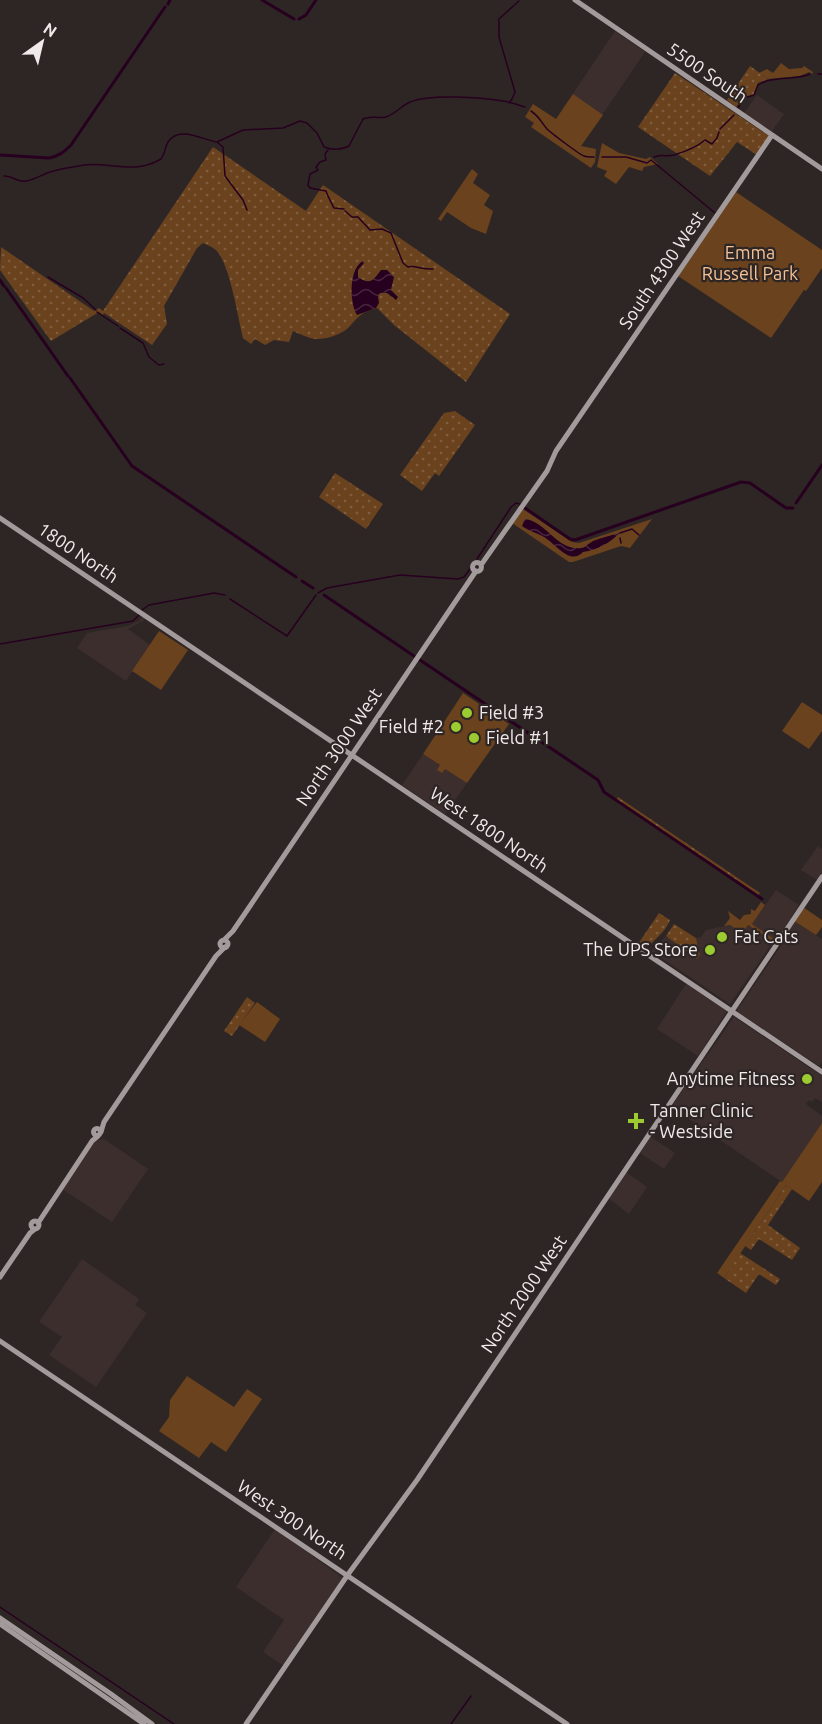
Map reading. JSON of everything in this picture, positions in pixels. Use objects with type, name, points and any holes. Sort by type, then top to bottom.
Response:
[{"type":"main road","name":"5500 South","points":[[575,0],[822,170]]},
{"type":"main road","points":[[586,8],[591,0]]},
{"type":"main road","name":"South 4300 West","points":[[480,564],[547,471],[556,451],[772,135]]},
{"type":"main road","name":"1800 North","points":[[0,518],[140,613]]},
{"type":"main road","name":"North 3000 West","points":[[0,1277],[470,579],[475,570],[473,564],[480,564]]},
{"type":"main road","name":"West 1800 North","points":[[140,613],[822,1072]]},
{"type":"main road","name":"North 2000 West","points":[[246,1724],[347,1576],[417,1480],[822,877]]},
{"type":"main road","name":"West 300 North","points":[[0,1341],[567,1724]]},
{"type":"main road","points":[[0,1618],[152,1724]]},
{"type":"main road","points":[[0,1624],[144,1724]]},
{"type":"shaded area","points":[[615,31],[645,52],[583,143],[554,122]]},
{"type":"shaded area","points":[[757,95],[784,114],[772,131],[744,113]]},
{"type":"shaded area","points":[[143,616],[146,619],[128,629],[150,645],[126,681],[77,648],[87,633],[128,626],[139,621]]},
{"type":"shaded area","points":[[423,754],[467,783],[445,814],[402,785]]},
{"type":"shaded area","points":[[818,846],[822,849],[822,873],[817,880],[801,870]]},
{"type":"shaded area","points":[[776,890],[799,905],[776,941],[752,924]]},
{"type":"shaded area","points":[[794,921],[822,939],[822,1061],[819,1066],[737,1010],[783,943]]},
{"type":"shaded area","points":[[730,925],[747,925],[773,942],[730,1004],[651,951],[666,936],[697,957],[700,955],[696,938],[701,937],[706,930]]},
{"type":"shaded area","points":[[686,984],[727,1011],[698,1056],[657,1029]]},
{"type":"shaded area","points":[[734,1017],[822,1076],[822,1102],[815,1098],[806,1104],[822,1116],[822,1123],[782,1182],[671,1107]]},
{"type":"shaded area","points":[[651,1137],[675,1153],[664,1169],[640,1153]]},
{"type":"shaded area","points":[[104,1139],[148,1169],[112,1222],[62,1189],[95,1141]]},
{"type":"shaded area","points":[[626,1172],[647,1187],[629,1214],[608,1198]]},
{"type":"shaded area","points":[[82,1259],[139,1299],[135,1305],[147,1313],[96,1387],[49,1355],[62,1337],[39,1322]]},
{"type":"shaded area","points":[[275,1529],[343,1578],[284,1666],[263,1652],[284,1620],[236,1587]]},
{"type":"green space","points":[[781,63],[789,69],[804,66],[813,72],[800,76],[768,79],[759,73],[767,69],[773,73]]},
{"type":"green space","points":[[750,66],[768,79],[758,83],[754,95],[743,98],[736,107],[727,100]]},
{"type":"green space","points":[[675,73],[769,136],[757,155],[737,142],[710,176],[638,127]]},
{"type":"green space","points":[[573,94],[603,115],[581,146],[596,149],[595,162],[591,168],[531,127],[534,123],[525,117],[533,104],[556,119]]},
{"type":"green space","points":[[602,143],[619,153],[646,159],[650,157],[658,164],[644,167],[642,171],[629,167],[616,184],[604,176],[607,171],[597,167]]},
{"type":"green space","points":[[213,147],[306,211],[323,185],[510,314],[466,382],[394,325],[377,308],[359,317],[339,334],[329,337],[315,339],[293,331],[289,342],[274,340],[265,345],[255,339],[251,344],[243,338],[229,279],[221,257],[215,249],[203,243],[197,248],[164,306],[167,324],[152,345],[99,312],[51,341],[0,270],[1,247],[94,311],[99,308],[103,311]]},
{"type":"green space","points":[[472,169],[478,174],[473,183],[490,195],[484,205],[493,211],[486,234],[471,228],[447,212],[441,221],[438,219]]},
{"type":"green space","name":"Emma Russell Park","points":[[736,192],[822,250],[822,268],[771,338],[678,276]]},
{"type":"green space","points":[[455,411],[475,425],[439,476],[435,473],[422,491],[400,475],[444,413]]},
{"type":"green space","points":[[335,473],[383,504],[366,529],[319,497]]},
{"type":"green space","points":[[523,509],[572,542],[579,543],[652,519],[630,548],[621,546],[569,562],[512,523]]},
{"type":"green space","points":[[159,631],[188,650],[161,690],[132,671]]},
{"type":"green space","points":[[463,693],[509,724],[467,783],[445,769],[442,773],[437,770],[440,765],[423,754]]},
{"type":"green space","points":[[802,702],[822,715],[822,731],[809,749],[782,731]]},
{"type":"green space","points":[[618,797],[760,893],[757,897],[615,801]]},
{"type":"green space","points":[[761,902],[765,905],[752,924],[774,939],[773,942],[748,925],[742,933],[730,925],[724,926],[730,918],[728,911],[740,920],[744,915],[751,914],[751,909],[755,911]]},
{"type":"green space","points":[[803,907],[822,920],[822,927],[816,935],[794,921]]},
{"type":"green space","points":[[659,913],[670,920],[646,950],[638,944]]},
{"type":"green space","points":[[674,924],[696,938],[700,955],[697,959],[666,936]]},
{"type":"green space","points":[[247,997],[255,1003],[232,1036],[224,1031]]},
{"type":"green space","points":[[257,1002],[280,1019],[265,1042],[239,1025]]},
{"type":"green space","points":[[822,1123],[822,1182],[809,1201],[786,1185],[724,1278],[717,1273]]},
{"type":"green space","points":[[786,1185],[792,1189],[768,1225],[800,1248],[792,1260],[759,1239],[751,1250],[745,1246]]},
{"type":"green space","points":[[740,1253],[780,1279],[776,1285],[759,1274],[746,1293],[724,1278]]},
{"type":"green space","points":[[187,1376],[234,1407],[247,1389],[262,1399],[226,1452],[211,1442],[199,1458],[159,1431],[169,1417],[170,1400]]},
{"type":"water","points":[[362,261],[364,263],[358,270],[358,277],[369,281],[374,279],[381,270],[387,270],[394,277],[391,290],[398,297],[396,300],[387,293],[380,293],[376,308],[357,315],[353,303],[352,280],[357,266]]},
{"type":"water","points":[[525,519],[540,525],[559,541],[573,548],[582,548],[593,541],[620,533],[603,546],[573,557],[544,537],[522,526]]},
{"type":"waterway","points":[[168,4],[170,0]]},
{"type":"waterway","points":[[262,0],[294,19]]},
{"type":"waterway","points":[[299,19],[306,15],[316,0]]},
{"type":"waterway","points":[[500,18],[519,1]]},
{"type":"waterway","points":[[0,155],[49,158],[66,150],[165,7]]},
{"type":"waterway","points":[[499,19],[499,37],[515,92],[509,103]]},
{"type":"waterway","points":[[738,108],[744,98],[754,95],[758,85],[764,82],[810,74]]},
{"type":"waterway","points":[[4,176],[23,181],[56,170],[84,165],[141,166],[161,159],[168,142],[178,135],[191,135],[217,142],[243,130],[283,128],[300,121],[307,123],[317,133],[324,147],[340,149],[349,146],[363,119],[386,117],[419,99],[482,98],[506,101],[525,107]]},
{"type":"waterway","points":[[531,111],[547,129],[571,148],[584,156],[594,157]]},
{"type":"waterway","points":[[720,129],[734,115]]},
{"type":"waterway","points":[[654,157],[678,154],[705,140],[712,144],[719,132]]},
{"type":"waterway","points":[[217,142],[223,147],[225,176],[243,200],[247,210]]},
{"type":"waterway","points":[[328,150],[325,154],[326,160],[320,162],[316,167],[318,170],[310,174],[308,185],[310,188],[326,191],[334,208],[344,209]]},
{"type":"waterway","points":[[602,157],[626,157],[647,163],[651,160]]},
{"type":"waterway","points":[[651,160],[715,213]]},
{"type":"waterway","points":[[345,211],[352,217],[358,217],[370,230],[382,229],[391,233],[403,263],[408,267],[433,269]]},
{"type":"waterway","points":[[733,271],[741,268]]},
{"type":"waterway","points":[[48,277],[83,298],[96,310]]},
{"type":"waterway","points":[[0,280],[4,286]]},
{"type":"waterway","points":[[6,288],[68,376]]},
{"type":"waterway","points":[[97,312],[118,326]]},
{"type":"waterway","points":[[120,328],[143,343],[149,357],[159,365],[164,364]]},
{"type":"waterway","points":[[70,378],[132,466],[296,577]]},
{"type":"waterway","points":[[796,503],[822,465]]},
{"type":"waterway","points":[[525,508],[570,539],[575,540],[741,482],[750,483],[786,508],[793,508]]},
{"type":"waterway","points":[[477,559],[511,507],[516,503],[520,504]]},
{"type":"waterway","points":[[620,533],[632,529],[639,535]]},
{"type":"waterway","points":[[620,538],[621,543]]},
{"type":"waterway","points":[[318,593],[327,588],[400,575],[458,579],[464,577],[470,569]]},
{"type":"waterway","points":[[302,581],[313,588]]},
{"type":"waterway","points":[[142,610],[149,605],[214,593],[225,595]]},
{"type":"waterway","points":[[230,599],[287,636],[316,595]]},
{"type":"waterway","points":[[324,595],[414,656]]},
{"type":"waterway","points":[[0,644],[133,621],[140,614]]},
{"type":"waterway","points":[[420,660],[598,780],[604,792],[762,899]]},
{"type":"waterway","points":[[0,1607],[174,1724]]},
{"type":"waterway","points":[[451,1724],[471,1696]]},
{"type":"place","name":"Field #3","points":[[467,713]]},
{"type":"place","name":"Field #2","points":[[456,727]]},
{"type":"place","name":"Field #1","points":[[474,738]]},
{"type":"place","name":"Fat Cats","points":[[722,937]]},
{"type":"place","name":"The UPS Store","points":[[710,950]]},
{"type":"place","name":"Anytime Fitness","points":[[807,1079]]},
{"type":"place","name":"Tanner Clinic - Westside","points":[[636,1121]]}]
